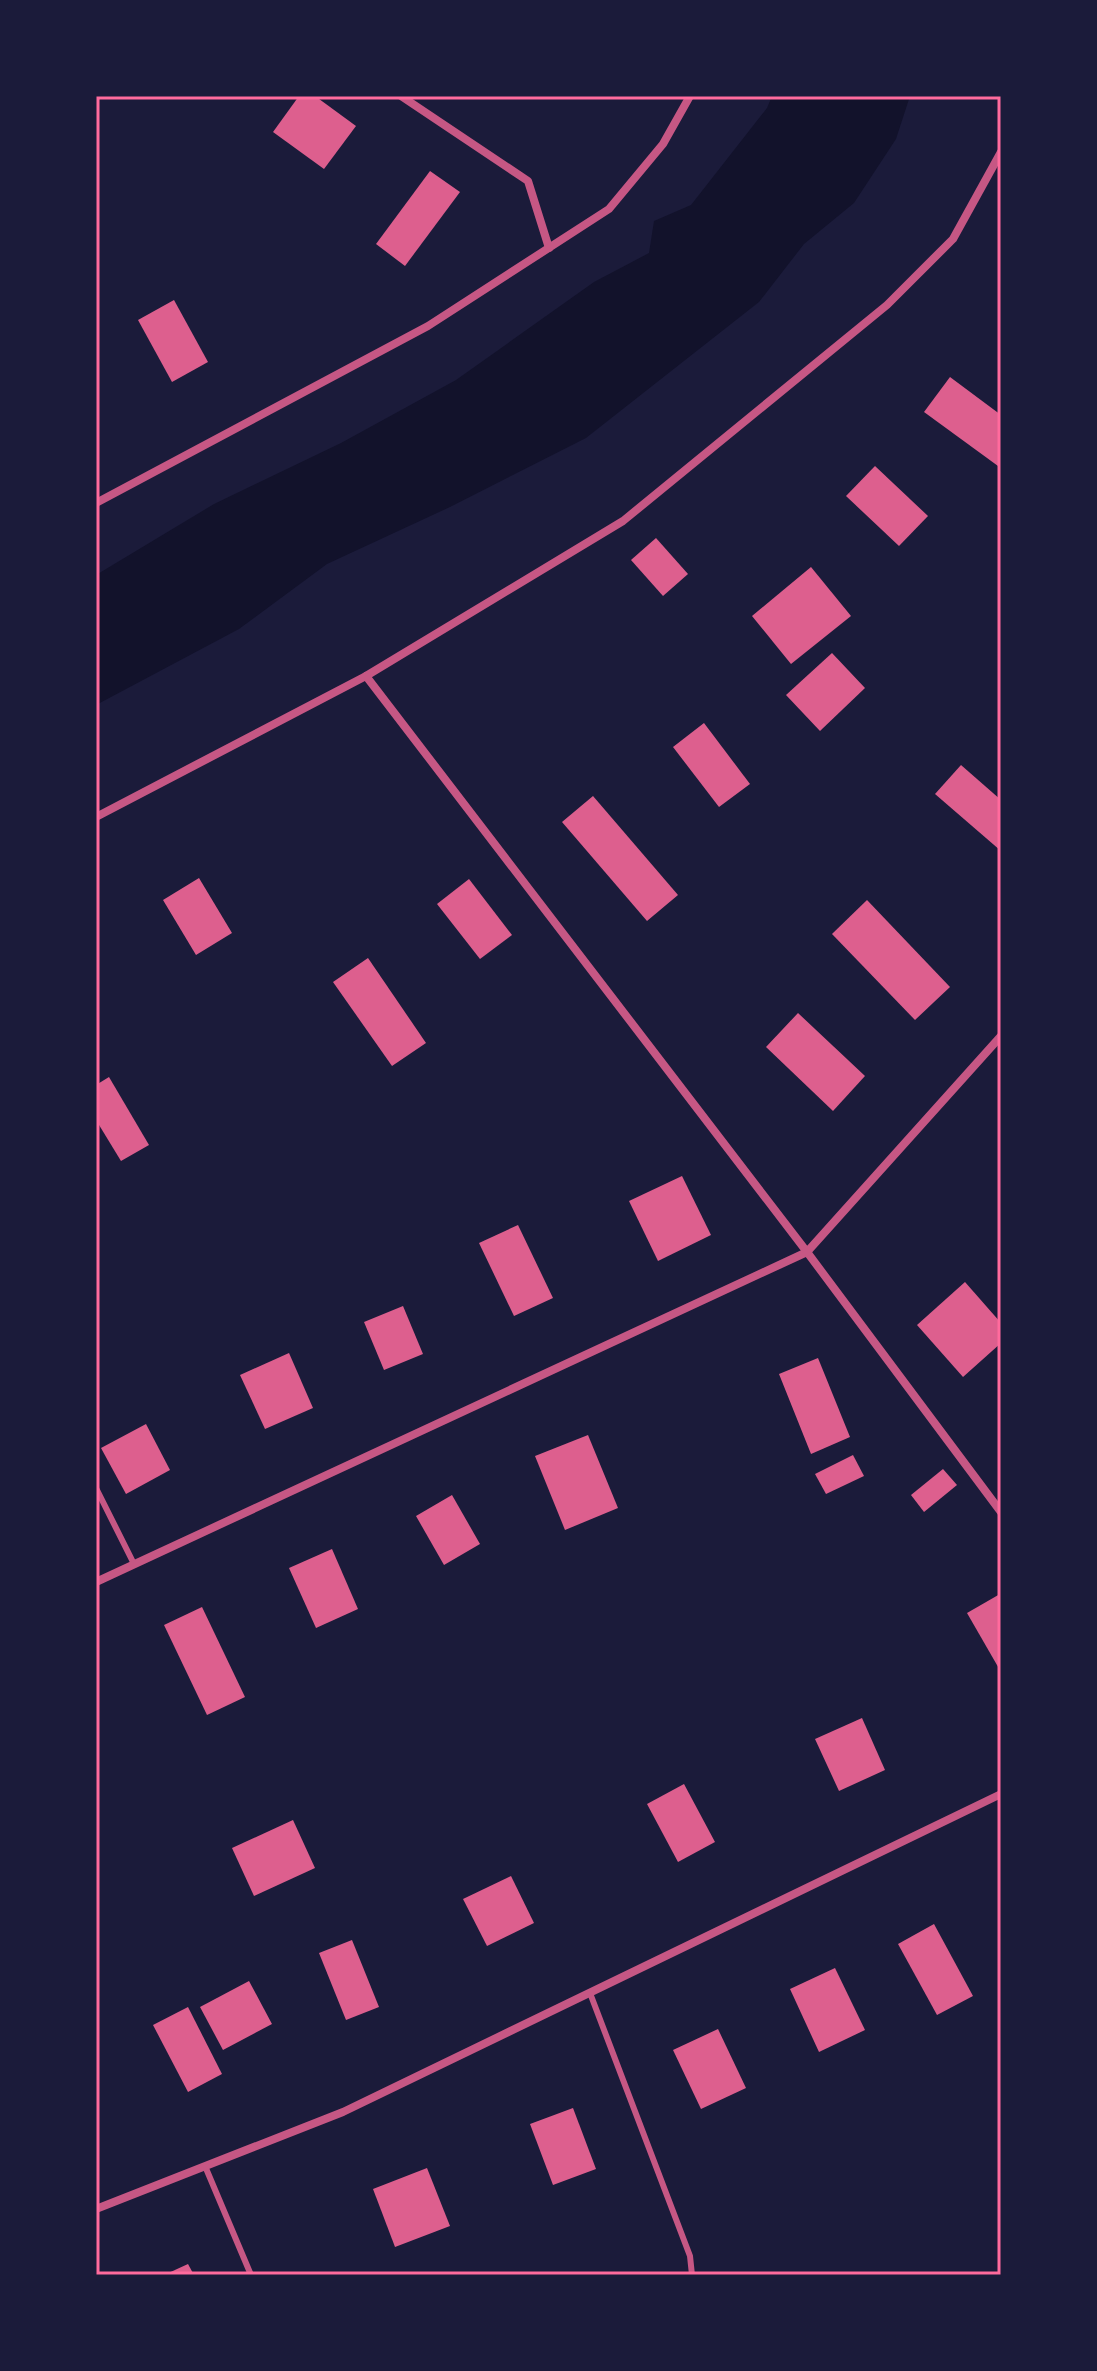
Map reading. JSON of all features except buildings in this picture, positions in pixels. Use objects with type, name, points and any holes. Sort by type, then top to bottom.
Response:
[{"type":"street","points":[[401,96],[528,181],[549,248]]},
{"type":"street","points":[[96,503],[428,326],[609,209],[663,144],[690,96]]},
{"type":"street","points":[[96,817],[366,676],[623,521],[887,305],[953,239],[1001,152]]},
{"type":"street","points":[[366,676],[807,1252],[1001,1512]]},
{"type":"street","points":[[96,1582],[807,1252],[1001,1036]]},
{"type":"street","points":[[96,2209],[343,2112],[1001,1794]]},
{"type":"lane","points":[[96,1488],[134,1564]]},
{"type":"lane","points":[[590,1993],[690,2256],[692,2275]]},
{"type":"lane","points":[[205,2166],[251,2275]]},
{"type":"shaded area","points":[[772,96],[910,96],[896,139],[854,203],[804,244],[759,302],[586,438],[450,507],[327,564],[239,629],[96,705],[96,575],[214,504],[341,443],[456,380],[594,282],[649,253],[654,221],[691,205],[767,108]]}]
